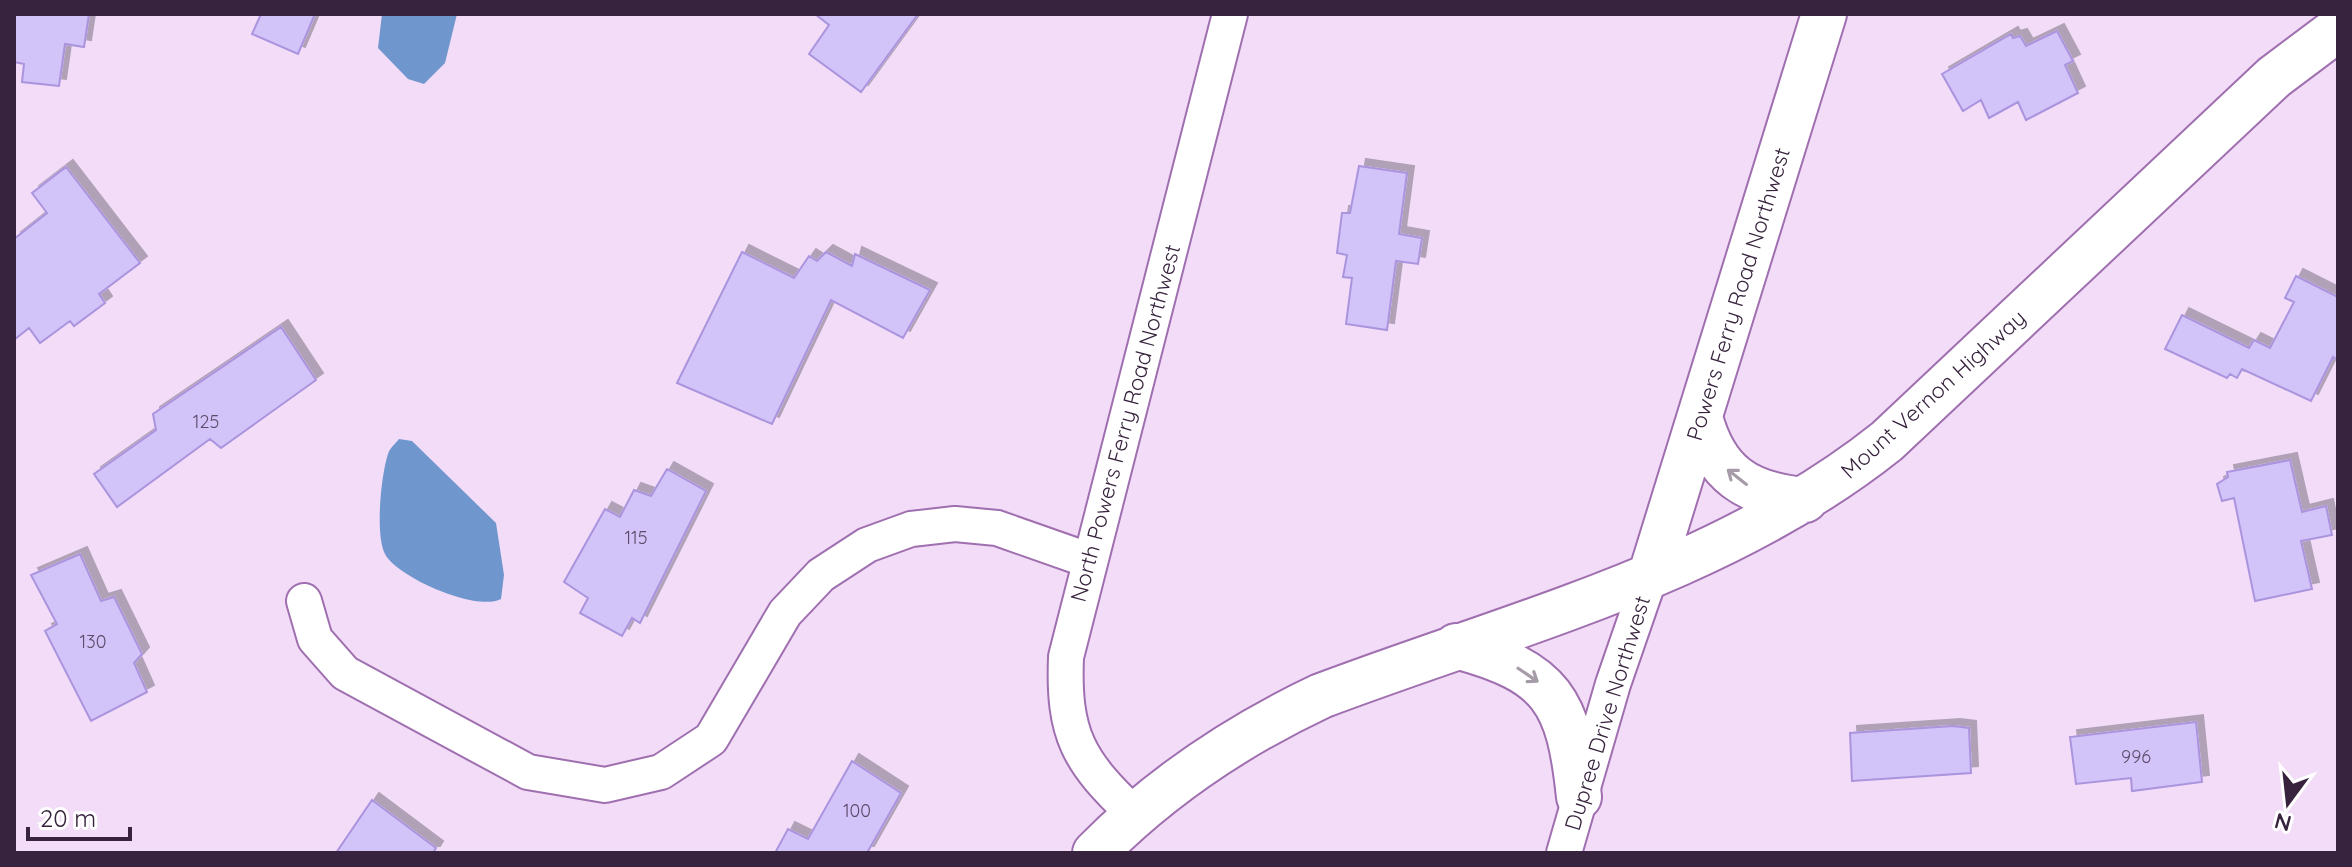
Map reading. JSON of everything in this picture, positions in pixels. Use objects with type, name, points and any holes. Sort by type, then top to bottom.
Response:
[{"type":"street","name":"North Powers Ferry Road Northwest","points":[[1134,814],[1096,778],[1081,755],[1065,699],[1066,657],[1088,560],[1230,14]]},
{"type":"street","name":"Powers Ferry Road Northwest","points":[[1651,574],[1824,14]]},
{"type":"street","name":"Mount Vernon Highway","points":[[1134,814],[1228,745],[1271,719],[1403,665],[1727,543],[1805,500],[1887,441],[2255,94],[2338,29]]},
{"type":"street","points":[[1700,417],[1712,452],[1735,479],[1773,496],[1805,500]]},
{"type":"street","points":[[304,601],[315,639],[345,673],[528,772],[605,785],[661,772],[711,739],[785,613],[821,575],[867,545],[911,529],[955,524],[997,528],[1088,560]]},
{"type":"street","name":"Dupree Drive Northwest","points":[[1564,853],[1613,684],[1651,574]]},
{"type":"street","points":[[1456,646],[1507,662],[1524,671],[1551,695],[1569,728],[1579,797]]},
{"type":"street","points":[[1095,853],[1134,814]]},
{"type":"water","points":[[382,14],[457,14],[445,63],[424,84],[408,79],[378,48]]},
{"type":"water","points":[[399,439],[412,441],[496,523],[504,575],[501,599],[490,602],[457,597],[405,573],[385,554],[380,533],[381,490],[389,452]]},
{"type":"building","points":[[14,14],[89,14],[84,47],[65,44],[59,86],[22,82],[24,64],[14,62]]},
{"type":"building","points":[[261,14],[315,14],[298,54],[252,34]]},
{"type":"building","points":[[815,14],[918,14],[861,92],[809,54],[829,25]]},
{"type":"building","points":[[2057,31],[2073,61],[2065,65],[2078,93],[2026,120],[2018,102],[1989,118],[1981,100],[1963,111],[1942,74],[2011,34],[2013,38],[2020,36],[2026,46]]},
{"type":"building","points":[[1359,166],[1407,173],[1399,234],[1422,238],[1418,264],[1396,261],[1387,330],[1346,324],[1352,278],[1343,277],[1347,255],[1337,253],[1342,213],[1350,213]]},
{"type":"building","points":[[66,167],[140,263],[99,294],[105,303],[74,326],[70,321],[40,343],[29,328],[14,340],[14,239],[47,213],[32,193]]},
{"type":"building","points":[[742,252],[794,278],[809,256],[817,261],[826,252],[852,266],[855,254],[930,290],[903,338],[831,300],[772,424],[677,383]]},
{"type":"building","points":[[2296,276],[2338,297],[2338,360],[2333,357],[2311,401],[2242,369],[2237,378],[2230,374],[2227,378],[2165,349],[2182,315],[2249,348],[2254,340],[2270,348],[2294,302],[2285,298]]},
{"type":"building","points":[[281,327],[316,380],[221,448],[210,439],[117,507],[94,474],[156,430],[153,414]]},
{"type":"building","points":[[2290,460],[2302,512],[2326,506],[2332,535],[2301,541],[2312,589],[2255,601],[2234,498],[2222,501],[2217,484],[2228,477],[2227,472]]},
{"type":"building","points":[[667,469],[706,491],[640,623],[632,618],[622,636],[580,613],[588,598],[564,582],[605,509],[620,517],[634,490],[651,496]]},
{"type":"building","points":[[80,554],[101,601],[114,597],[142,654],[134,663],[147,692],[91,721],[45,631],[57,624],[31,575]]},
{"type":"building","points":[[2196,722],[2202,782],[2132,791],[2131,778],[2076,784],[2070,737]]},
{"type":"building","points":[[1953,726],[1969,728],[1971,773],[1852,781],[1850,733]]},
{"type":"building","points":[[852,761],[901,793],[867,853],[775,853],[788,829],[808,839]]},
{"type":"building","points":[[372,800],[436,848],[433,853],[336,853]]}]
